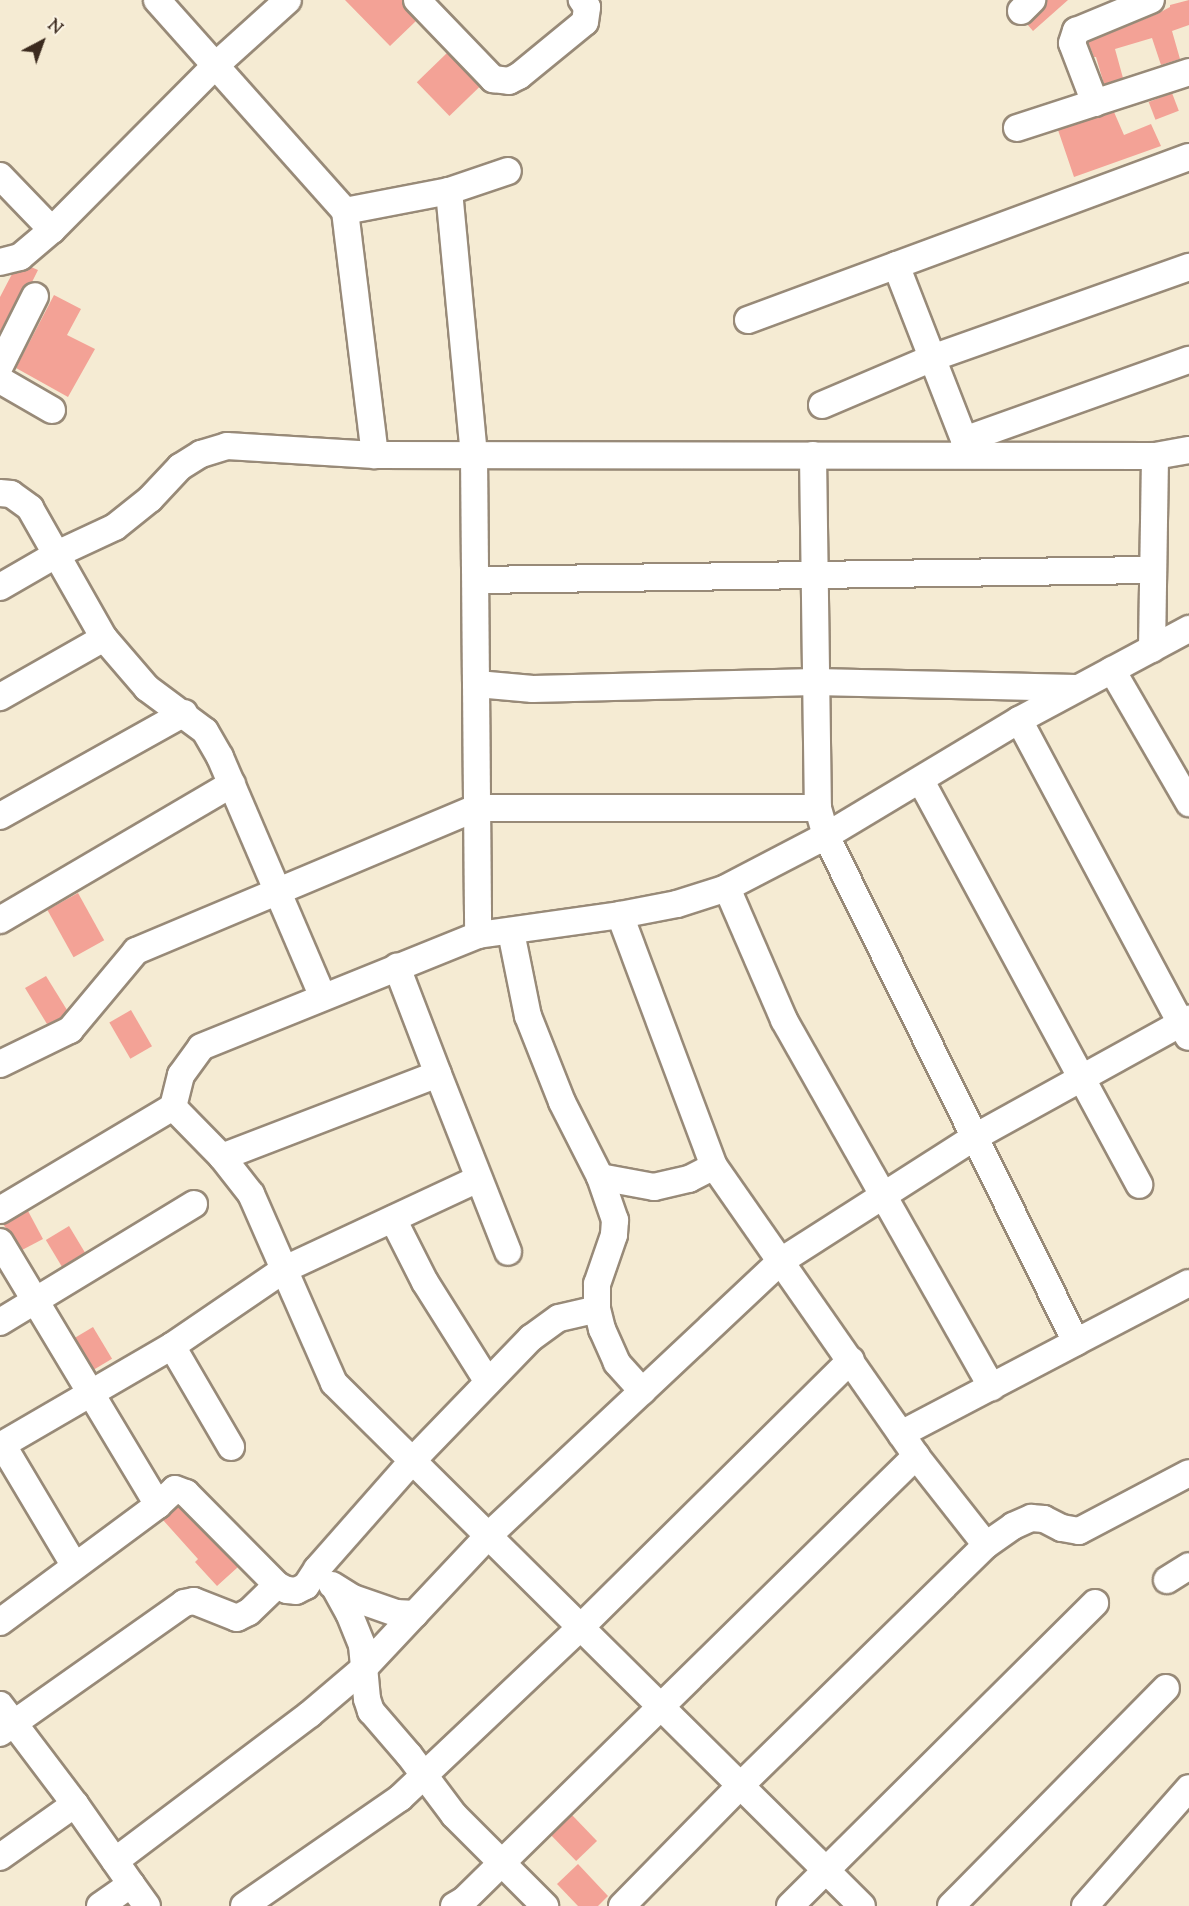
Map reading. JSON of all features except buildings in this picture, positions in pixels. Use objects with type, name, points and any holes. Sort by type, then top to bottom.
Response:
[{"type":"street","points":[[157,0],[337,198],[345,211],[375,454]]},
{"type":"street","points":[[0,262],[20,257],[52,230],[215,66],[261,8],[288,0]]},
{"type":"street","points":[[417,0],[493,79],[509,81],[519,76],[585,22],[586,7],[582,0]]},
{"type":"street","points":[[1095,103],[1072,43],[1076,31],[1151,0]]},
{"type":"street","points":[[1017,128],[1189,72]]},
{"type":"street","points":[[748,320],[1189,156]]},
{"type":"street","points":[[345,211],[449,191],[508,171]]},
{"type":"street","points":[[0,176],[52,230]]},
{"type":"street","points":[[449,191],[474,455],[478,935]]},
{"type":"street","points":[[896,265],[967,448]]},
{"type":"street","points":[[822,405],[932,358],[1189,267]]},
{"type":"street","points":[[0,366],[35,296]]},
{"type":"street","points":[[967,448],[1189,360]]},
{"type":"street","points":[[0,381],[52,410]]},
{"type":"street","points":[[0,587],[57,554],[123,522],[150,499],[180,467],[201,454],[227,446],[375,454],[474,455],[813,455],[967,448],[1155,456],[1189,450]]},
{"type":"street","points":[[813,455],[818,808],[826,836],[973,1138],[1076,1342]]},
{"type":"street","points":[[1152,649],[1155,456]]},
{"type":"street","points":[[0,493],[11,494],[30,508],[104,638],[147,688],[184,713],[205,731],[232,784],[323,997]]},
{"type":"street","points":[[476,579],[1154,570]]},
{"type":"street","points":[[0,1210],[173,1107],[181,1075],[201,1047],[478,935],[620,915],[677,904],[726,888],[826,836],[1019,720],[1189,629]]},
{"type":"street","points":[[0,697],[104,638]]},
{"type":"street","points":[[1112,670],[1189,803]]},
{"type":"street","points":[[477,684],[533,689],[815,682],[1080,688]]},
{"type":"street","points":[[0,816],[184,713]]},
{"type":"street","points":[[116,1861],[310,1714],[364,1668],[488,1536],[781,1262],[973,1138],[1080,1080],[1186,1027],[1019,720]]},
{"type":"street","points":[[921,781],[1138,1185]]},
{"type":"street","points":[[0,920],[232,784]]},
{"type":"street","points":[[0,1064],[70,1030],[136,951],[477,808],[818,808]]},
{"type":"street","points":[[726,888],[784,1020],[882,1197],[992,1387]]},
{"type":"street","points":[[620,915],[714,1166],[916,1456],[986,1545]]},
{"type":"street","points":[[511,932],[528,1016],[562,1102],[600,1177],[615,1220],[614,1235],[597,1284],[597,1309],[602,1329],[617,1363],[642,1391]]},
{"type":"street","points":[[397,967],[508,1252]]},
{"type":"street","points":[[222,1157],[438,1074]]},
{"type":"street","points":[[173,1107],[222,1157],[252,1194],[334,1383],[862,1906]]},
{"type":"street","points":[[600,1177],[654,1186],[689,1179],[714,1166]]},
{"type":"street","points":[[74,1565],[1,1445],[172,1346],[285,1269],[478,1179]]},
{"type":"street","points":[[0,1322],[194,1204]]},
{"type":"street","points":[[393,1219],[425,1282],[488,1382]]},
{"type":"street","points":[[0,1242],[158,1505]]},
{"type":"street","points":[[901,1434],[1189,1283]]},
{"type":"street","points":[[0,1622],[158,1505],[175,1489],[180,1489],[277,1585],[286,1590],[296,1591],[306,1586],[317,1569],[413,1460],[531,1338],[559,1318],[597,1309]]},
{"type":"street","points":[[172,1346],[231,1447]]},
{"type":"street","points":[[244,1906],[400,1798],[580,1628],[851,1360]]},
{"type":"street","points":[[454,1906],[916,1456]]},
{"type":"street","points":[[622,1906],[740,1786],[986,1545],[1012,1526],[1031,1518],[1044,1519],[1062,1528],[1079,1531],[1189,1473]]},
{"type":"street","points":[[1167,1580],[1189,1566]]},
{"type":"street","points":[[317,1569],[335,1588],[349,1613],[362,1646],[367,1699],[371,1712],[454,1815],[545,1906]]},
{"type":"street","points":[[147,1906],[75,1804],[5,1720],[184,1603],[194,1601],[224,1615],[237,1617],[249,1612],[277,1585]]},
{"type":"street","points":[[335,1588],[353,1598],[396,1613],[415,1614]]},
{"type":"street","points":[[790,1906],[1095,1603]]},
{"type":"street","points":[[951,1906],[1166,1688]]},
{"type":"street","points":[[1085,1906],[1189,1788]]},
{"type":"street","points":[[0,1857],[75,1804]]},
{"type":"street","points":[[100,1906],[131,1884]]}]
